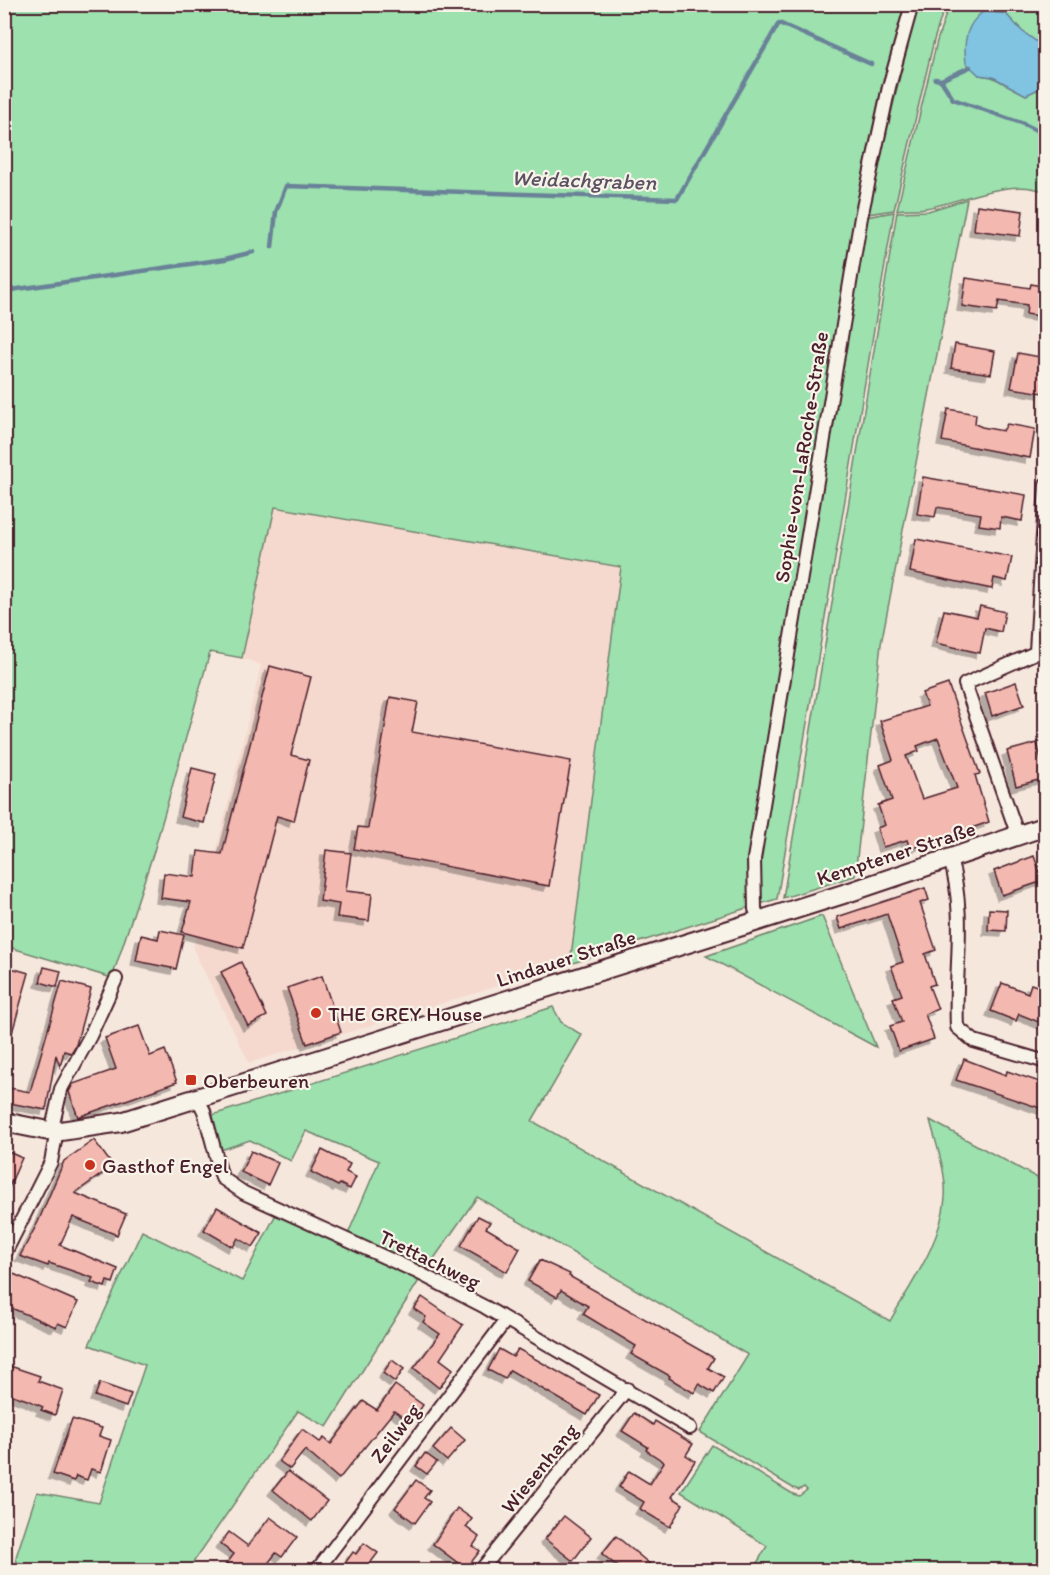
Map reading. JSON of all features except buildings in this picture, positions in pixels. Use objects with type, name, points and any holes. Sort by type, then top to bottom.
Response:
[{"type":"main road","name":"Kemptener Straße","points":[[759,920],[1046,826]]},
{"type":"main road","name":"Lindauer Straße","points":[[4,1122],[54,1132],[121,1122],[759,920]]},
{"type":"street","name":"Sophie-von-LaRoche-Straße","points":[[759,920],[755,909],[754,859],[859,227],[889,87],[912,4]]},
{"type":"street","points":[[1018,836],[965,684],[1041,649],[1046,484]]},
{"type":"street","points":[[950,859],[961,918],[956,1002],[957,1027],[974,1041],[1046,1062]]},
{"type":"street","points":[[4,1255],[51,1162],[61,1089],[90,1036],[116,979]]},
{"type":"street","name":"Trettachweg","points":[[197,1097],[204,1111],[222,1178],[244,1193],[414,1271],[506,1320],[690,1428]]},
{"type":"street","name":"Zeilweg","points":[[317,1570],[506,1320]]},
{"type":"street","name":"Wiesenhang","points":[[481,1570],[627,1389]]},
{"type":"shaded area","points":[[274,507],[621,567],[570,964],[249,1063],[193,949],[261,665],[242,658]]},
{"type":"green space","points":[[4,5],[906,5],[882,85],[856,208],[749,860],[750,907],[570,964],[621,567],[275,507],[242,658],[210,652],[154,851],[112,978],[5,946]]},
{"type":"green space","points":[[917,5],[945,5],[934,40],[894,210],[867,214]]},
{"type":"green space","points":[[949,5],[1045,5],[1045,48],[1021,31],[1018,25],[979,75],[992,77],[1026,95],[1045,86],[1045,192],[1017,187],[986,192],[926,208],[897,210],[937,41]]},
{"type":"green space","points":[[967,199],[881,644],[855,876],[783,898],[897,212],[928,211]]},
{"type":"green space","points":[[894,212],[777,899],[760,904],[759,860],[866,217]]},
{"type":"green space","points":[[822,916],[876,1047],[706,956]]},
{"type":"green space","points":[[553,1007],[561,1022],[582,1035],[532,1121],[890,1321],[932,1246],[942,1215],[945,1198],[944,1179],[930,1120],[1045,1182],[1045,1570],[753,1570],[767,1546],[681,1492],[712,1445],[793,1494],[799,1496],[807,1490],[804,1487],[799,1490],[793,1488],[700,1432],[748,1355],[477,1197],[426,1270],[348,1234],[379,1161],[306,1131],[291,1161],[250,1140],[218,1151],[206,1117]]},
{"type":"green space","points":[[276,1214],[420,1279],[327,1427],[298,1411],[188,1570],[18,1570],[16,1557],[37,1492],[99,1503],[145,1365],[89,1345],[142,1231],[242,1281]]},
{"type":"water","points":[[984,11],[1006,14],[1022,31],[1045,48],[1045,86],[1026,95],[993,77],[979,75],[966,63],[967,34],[973,22]]},
{"type":"waterway","name":"Weidachgraben","points":[[272,247],[276,212],[286,186],[677,199],[779,23],[871,64]]},
{"type":"waterway","points":[[941,80],[970,67]]},
{"type":"waterway","name":"Weidachgraben","points":[[935,79],[941,80],[953,99],[1024,124],[1046,135]]},
{"type":"waterway","points":[[1042,90],[1046,95]]},
{"type":"waterway","points":[[4,291],[225,259],[253,252]]},
{"type":"place","name":"THE GREY House","points":[[316,1013]]},
{"type":"place","name":"Oberbeuren","points":[[191,1080]]},
{"type":"place","name":"Gasthof Engel","points":[[90,1165]]}]
